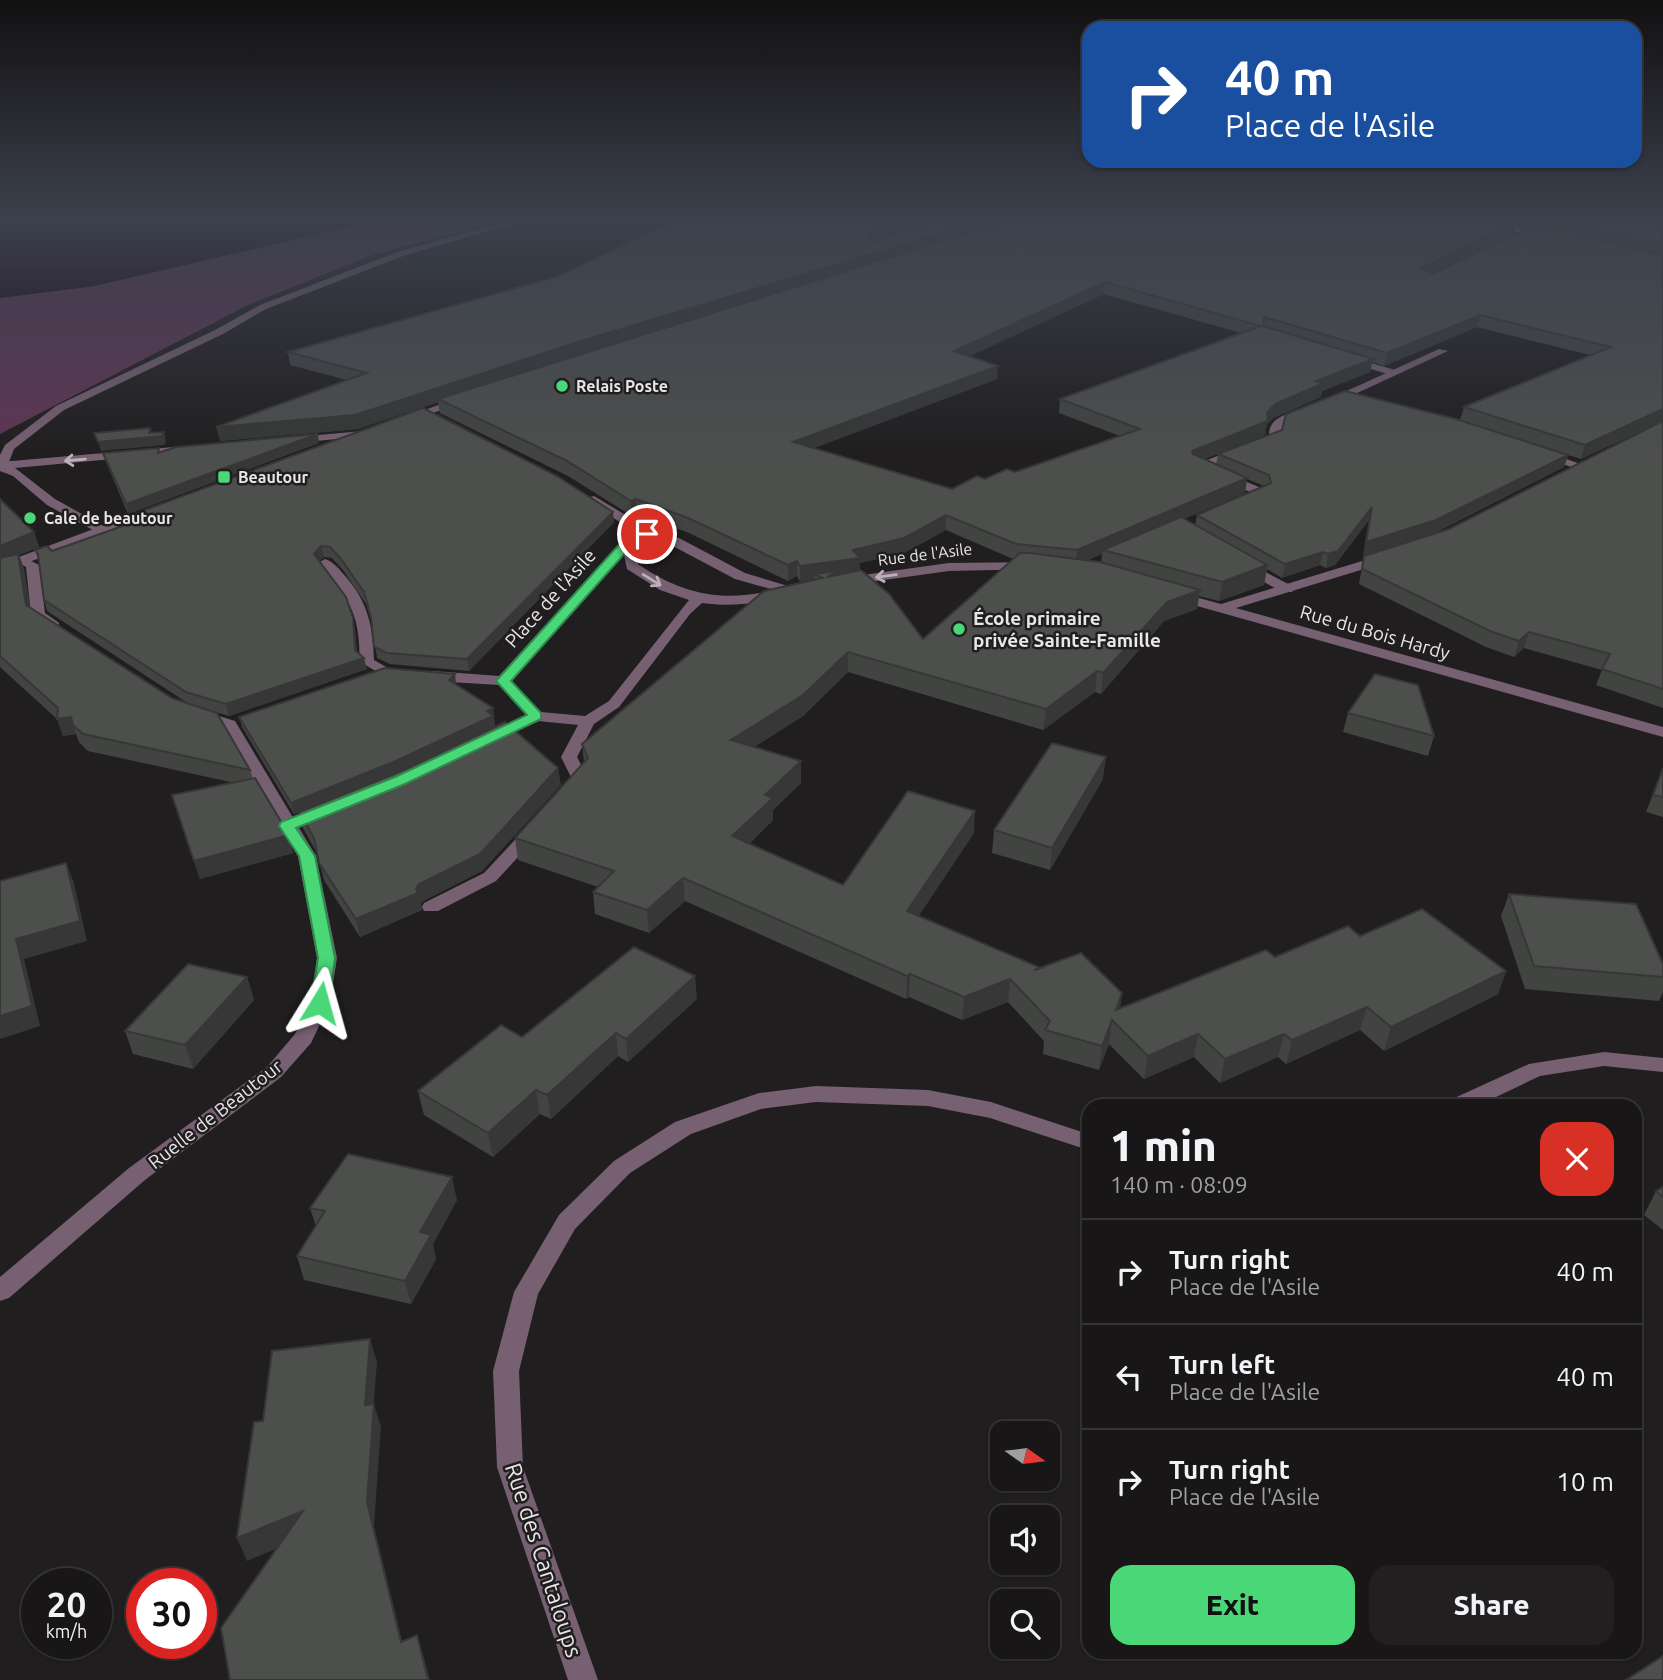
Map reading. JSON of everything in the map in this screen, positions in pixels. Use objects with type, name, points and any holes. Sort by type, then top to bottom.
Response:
[{"type":"street","points":[[1,466],[9,447],[60,408],[219,332],[263,307],[290,296]]},
{"type":"street","points":[[1333,399],[1443,351]]},
{"type":"street","points":[[1341,357],[1391,372]]},
{"type":"street","points":[[1345,394],[1368,401]]},
{"type":"street","points":[[393,422],[476,395]]},
{"type":"street","points":[[1238,503],[1262,493],[1198,466],[1261,442],[1278,422],[1321,404]]},
{"type":"street","points":[[427,412],[439,418]]},
{"type":"street","points":[[281,441],[368,432],[313,452]]},
{"type":"street","points":[[1,466],[199,449]]},
{"type":"street","points":[[1532,450],[1586,463],[1556,478]]},
{"type":"street","points":[[1,466],[17,473],[51,502],[100,530]]},
{"type":"street","name":"Rue de l'Asile","points":[[584,494],[647,534],[674,541],[740,576],[788,590],[970,566],[1041,567]]},
{"type":"street","points":[[0,569],[162,507]]},
{"type":"street","name":"Place de l'Asile","points":[[503,681],[629,542],[647,534]]},
{"type":"street","points":[[629,542],[632,566],[655,584],[697,600],[748,600],[788,590]]},
{"type":"street","points":[[1222,608],[1400,552]]},
{"type":"street","points":[[23,561],[32,565],[38,615],[72,637]]},
{"type":"street","points":[[1239,562],[1287,589]]},
{"type":"street","points":[[325,563],[355,594],[367,628],[367,662],[386,671],[503,681],[536,716]]},
{"type":"street","name":"Rue du Bois Hardy","points":[[1162,592],[1663,732]]},
{"type":"street","points":[[562,798],[580,778],[569,757],[588,720],[614,704],[685,611],[697,600]]},
{"type":"street","points":[[359,680],[386,671]]},
{"type":"street","name":"Ruelle de Beautour","points":[[0,1291],[137,1174],[274,1072],[304,1038],[320,1003],[327,958],[307,856],[293,823],[235,722],[183,709]]},
{"type":"street","points":[[474,746],[536,716],[588,720]]},
{"type":"street","points":[[431,907],[490,877],[544,818]]},
{"type":"street","points":[[1473,1099],[1536,1069],[1604,1059],[1663,1065]]},
{"type":"street","name":"Rue des Cantaloups","points":[[583,1680],[510,1467],[506,1371],[526,1292],[567,1222],[622,1167],[683,1128],[759,1101],[816,1094],[928,1098],[991,1110],[1082,1140]]},
{"type":"shaded area","points":[[270,296],[248,305],[0,434],[0,298]]},
{"type":"building","points":[[486,296],[730,296],[581,341],[355,415],[216,427],[367,373],[288,352]]},
{"type":"building","points":[[766,296],[1073,296],[954,351],[998,366],[793,442],[952,489],[977,476],[985,479],[1007,469],[1015,472],[1140,429],[1060,399],[1261,326],[1156,296],[1663,296],[1663,409],[1585,445],[1464,407],[1611,347],[1480,315],[1387,353],[1264,317],[1263,326],[1373,359],[1316,381],[1324,383],[1275,404],[1267,413],[1268,421],[1192,451],[1193,454],[1247,478],[1077,550],[1016,544],[946,515],[904,538],[853,550],[860,558],[800,566],[797,561],[788,565],[688,518],[636,499],[631,501],[567,461],[438,399]]},
{"type":"building","points":[[1345,391],[1456,419],[1568,455],[1436,520],[1366,542],[1372,507],[1338,551],[1328,554],[1323,552],[1285,564],[1197,515],[1271,483],[1269,475],[1218,454],[1282,430],[1286,414]]},
{"type":"building","points":[[423,408],[557,476],[613,512],[467,659],[387,653],[374,647],[371,617],[364,592],[330,547],[321,546],[314,554],[346,597],[353,618],[355,650],[364,658],[226,704],[186,692],[44,600],[38,554],[35,550],[47,546],[52,551],[134,522],[131,515]]},
{"type":"building","points":[[1663,421],[1663,689],[1602,669],[1610,654],[1529,632],[1519,641],[1490,631],[1362,569],[1364,556],[1449,529]]},
{"type":"building","points":[[150,428],[149,433],[164,432],[162,436],[98,442],[94,433]]},
{"type":"building","points":[[318,434],[126,504],[103,453],[159,448],[158,453],[176,447]]},
{"type":"building","points":[[0,499],[34,532],[0,546]]},
{"type":"building","points":[[1181,517],[1267,565],[1222,582],[1103,550]]},
{"type":"building","points":[[1020,553],[1100,562],[1200,590],[1167,602],[1103,673],[1097,671],[1046,709],[848,652],[803,695],[731,740],[801,761],[765,795],[773,798],[732,836],[843,885],[908,791],[975,811],[907,911],[1040,968],[1081,953],[1122,993],[1116,1010],[1266,950],[1275,957],[1348,926],[1360,936],[1422,909],[1506,971],[1391,1027],[1367,1007],[1292,1040],[1284,1034],[1225,1059],[1198,1034],[1148,1056],[1112,1020],[1102,1046],[1045,1030],[1050,1021],[1010,979],[964,997],[910,974],[907,976],[683,878],[647,910],[593,892],[614,871],[515,838],[588,758],[582,744],[764,591],[823,578],[814,574],[838,571],[827,577],[861,570],[889,594],[923,639]]},
{"type":"building","points":[[18,554],[26,605],[172,698],[217,713],[250,770],[83,734],[73,725],[71,717],[57,719],[58,708],[0,656],[0,558]]},
{"type":"building","points":[[385,668],[455,674],[449,680],[493,708],[487,711],[493,716],[391,763],[291,803],[239,717]]},
{"type":"building","points":[[1375,674],[1418,685],[1434,736],[1348,713]]},
{"type":"building","points":[[505,722],[558,768],[480,854],[419,884],[416,889],[418,893],[356,919],[319,863],[314,838],[299,812],[404,770]]},
{"type":"building","points":[[1052,743],[1106,757],[1052,848],[994,830]]},
{"type":"building","points":[[1663,768],[1663,797],[1653,795]]},
{"type":"building","points":[[255,778],[289,835],[194,861],[172,795]]},
{"type":"building","points":[[66,863],[80,921],[16,939],[32,1006],[0,1016],[0,881]]},
{"type":"building","points":[[1509,894],[1636,904],[1663,964],[1663,977],[1534,966]]},
{"type":"building","points":[[634,947],[695,976],[626,1039],[616,1033],[547,1095],[536,1090],[488,1133],[418,1091],[501,1025],[522,1037]]},
{"type":"building","points":[[188,964],[247,977],[185,1045],[125,1031]]},
{"type":"building","points":[[348,1154],[452,1177],[420,1232],[431,1235],[405,1281],[297,1256],[325,1211],[310,1208]]},
{"type":"building","points":[[1663,1187],[1663,1197],[1656,1191]]},
{"type":"building","points":[[370,1339],[365,1405],[374,1404],[367,1502],[401,1642],[417,1635],[428,1680],[230,1680],[221,1628],[303,1511],[237,1538],[254,1422],[263,1421],[272,1351]]},
{"type":"building","points":[[1663,1656],[1663,1680],[1626,1680]]},
{"type":"place","name":"Relais Poste","points":[[562,386]]},
{"type":"place","name":"Beautour","points":[[224,477]]},
{"type":"place","name":"Cale de beautour","points":[[30,518]]},
{"type":"place","name":"École primaire privée Sainte-Famille","points":[[959,629]]},
{"type":"route","points":[[320,1003],[327,958],[307,856],[287,826],[400,780],[536,716],[503,681],[629,542],[647,534]]}]
